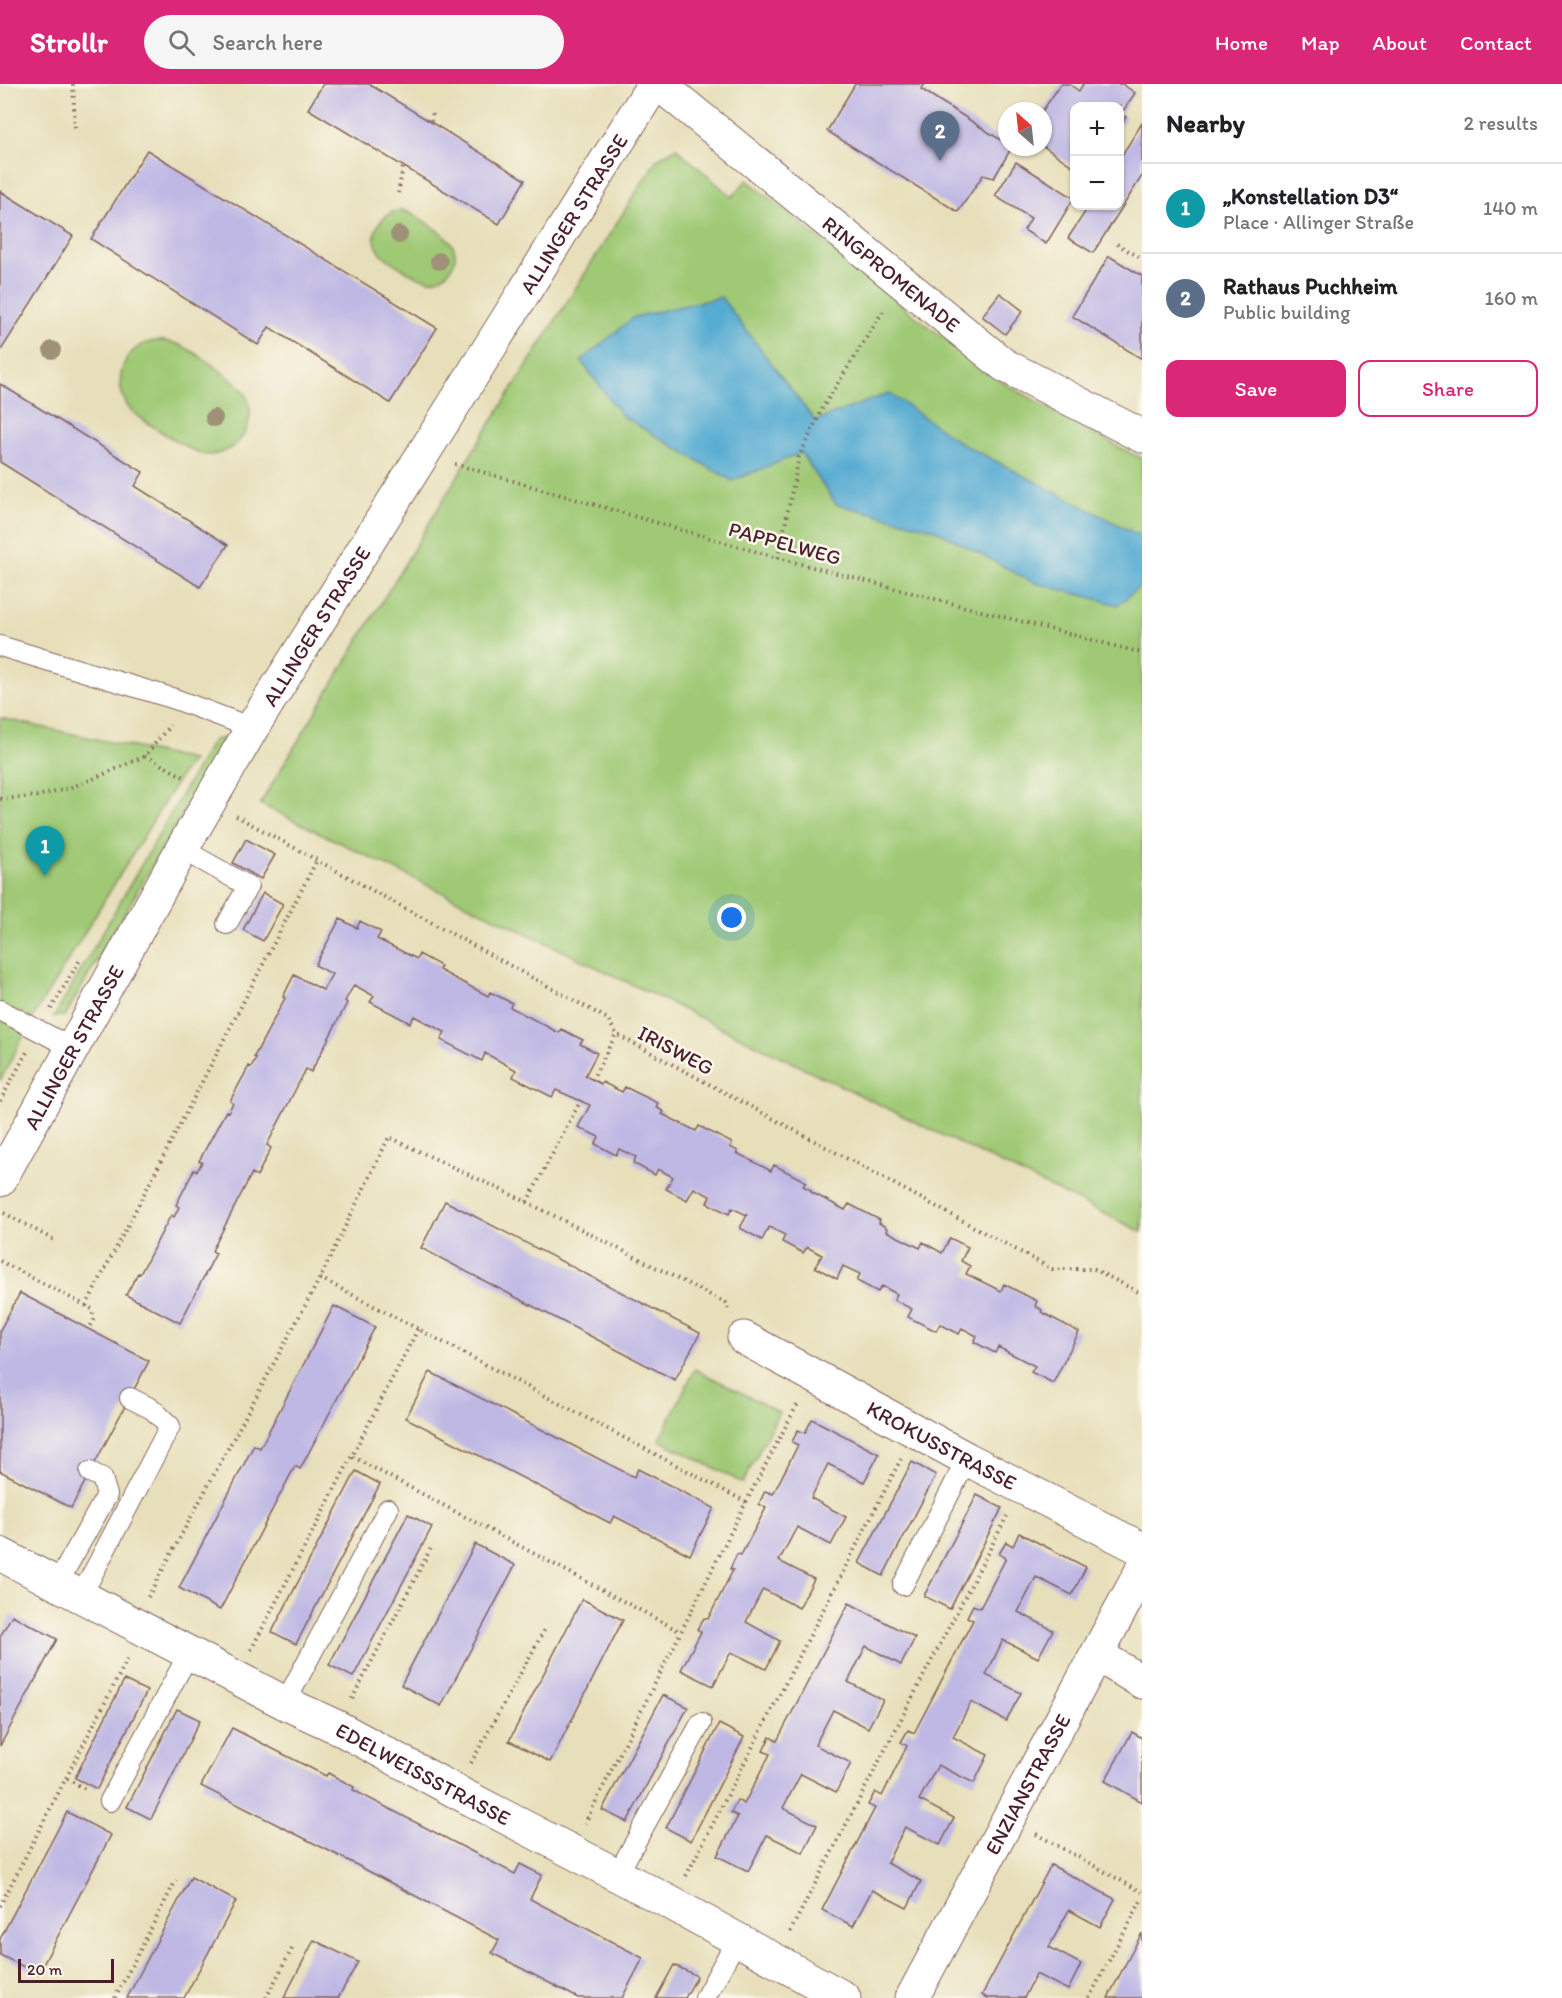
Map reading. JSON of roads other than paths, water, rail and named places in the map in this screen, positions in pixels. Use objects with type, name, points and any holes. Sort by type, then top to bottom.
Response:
[{"type":"street","name":"ALLINGER STRASSE","points":[[0,1180],[182,849],[252,728],[654,84]]},
{"type":"street","name":"RINGPROMENADE","points":[[659,84],[1004,365],[1142,436]]},
{"type":"street","name":"KROKUSSTRASSE","points":[[744,1338],[1021,1488],[1142,1549]]},
{"type":"street","name":"EDELWEISSSTRASSE","points":[[0,1554],[337,1727],[671,1903],[776,1960],[810,1989],[844,1998]]},
{"type":"street","name":"ENZIANSTRASSE","points":[[912,1998],[1142,1570]]},
{"type":"street","points":[[1098,1655],[1142,1682]]},
{"type":"lane","points":[[0,646],[175,699],[252,728]]},
{"type":"lane","points":[[182,849],[248,886],[227,924]]},
{"type":"lane","points":[[0,1010],[72,1048]]},
{"type":"lane","points":[[69,1590],[170,1426],[152,1409],[130,1398]]},
{"type":"lane","points":[[903,1585],[967,1459]]},
{"type":"lane","points":[[69,1590],[107,1495],[102,1478],[90,1472]]},
{"type":"lane","points":[[285,1702],[388,1509]]},
{"type":"lane","points":[[110,1801],[189,1653]]},
{"type":"lane","points":[[617,1875],[701,1723]]},
{"type":"lane","points":[[705,1998],[737,1939]]},
{"type":"water","points":[[721,297],[815,421],[889,393],[961,443],[1142,537],[1142,585],[1118,605],[1032,582],[934,529],[836,504],[801,453],[732,481],[622,416],[581,361],[634,317]]},
{"type":"place","name":"Rathaus Puchheim","points":[[940,161]]},
{"type":"place","name":"„Konstellation D3“","points":[[45,876]]}]
